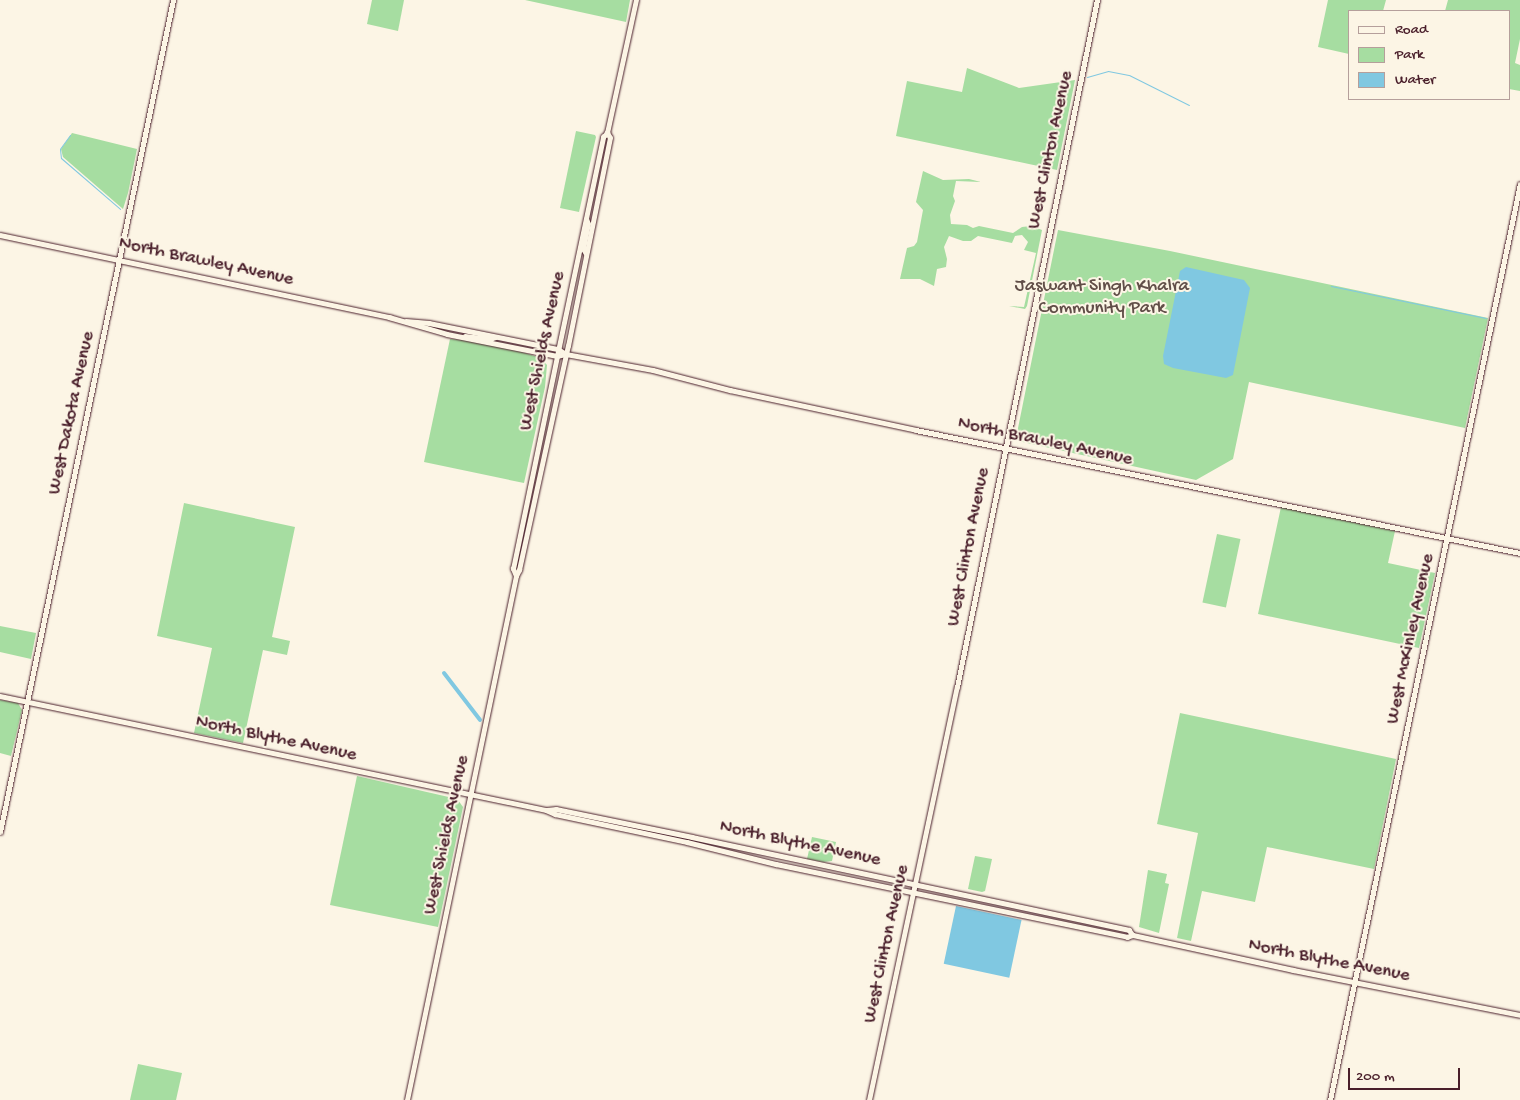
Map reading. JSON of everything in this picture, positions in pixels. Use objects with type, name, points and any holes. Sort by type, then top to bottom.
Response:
[{"type":"street","name":"West Dakota Avenue","points":[[0,832],[121,259],[173,0]]},
{"type":"street","name":"West Shields Avenue","points":[[516,576],[513,569],[556,356],[603,137],[607,133],[636,0]]},
{"type":"street","name":"West Clinton Avenue","points":[[869,1100],[957,687],[1004,448],[1097,0]]},
{"type":"street","name":"West Shields Avenue","points":[[407,1100],[516,576],[521,561],[566,354],[610,138],[607,133]]},
{"type":"street","name":"West McKinley Avenue","points":[[1330,1100],[1520,184]]},
{"type":"street","points":[[586,219],[588,224],[584,249],[586,254]]},
{"type":"street","name":"North Brawley Avenue","points":[[0,235],[121,259],[406,321],[429,323],[558,349],[566,354],[653,370],[730,390],[1004,448],[1520,553]]},
{"type":"street","points":[[577,260],[579,265],[576,279],[580,284]]},
{"type":"street","name":"North Brawley Avenue","points":[[406,321],[427,330],[556,356],[566,354]]},
{"type":"street","points":[[461,337],[469,335],[490,339],[496,337]]},
{"type":"street","name":"North Blythe Avenue","points":[[0,696],[546,810],[743,856],[1127,937],[1133,934]]},
{"type":"street","name":"North Blythe Avenue","points":[[546,810],[556,809],[593,816],[1130,930],[1133,934],[1520,1015]]},
{"type":"green space","points":[[372,0],[404,0],[398,31],[367,24]]},
{"type":"green space","points":[[525,0],[630,0],[626,22]]},
{"type":"green space","points":[[1328,0],[1386,0],[1383,10],[1348,10],[1348,54],[1318,47]]},
{"type":"green space","points":[[1448,0],[1520,0],[1520,39],[1515,63],[1520,65],[1520,91],[1510,89],[1510,10],[1445,10]]},
{"type":"green space","points":[[967,68],[1019,88],[1075,80],[1057,170],[896,136],[907,81],[962,92]]},
{"type":"green space","points":[[576,131],[595,135],[596,137],[579,212],[560,208]]},
{"type":"green space","points":[[72,133],[137,149],[123,209],[63,157],[61,149]]},
{"type":"green space","points":[[923,171],[943,180],[969,179],[981,182],[956,181],[953,196],[955,201],[950,215],[951,224],[967,225],[973,228],[979,226],[1013,233],[1022,227],[1031,226],[1042,230],[1025,309],[1009,306],[1024,307],[1036,253],[1024,250],[1028,242],[1022,235],[1015,236],[1012,243],[978,236],[971,241],[963,241],[949,236],[944,247],[947,259],[946,267],[937,269],[934,286],[920,279],[900,279],[907,248],[914,246],[917,242],[923,210],[916,202]]},
{"type":"green space","name":"Jaswant Singh Khalra Community Park","points":[[1058,230],[1170,251],[1488,318],[1465,428],[1249,382],[1233,459],[1196,480],[1018,441],[1016,438]]},
{"type":"green space","points":[[450,339],[467,340],[522,352],[541,358],[547,365],[545,387],[524,483],[424,462]]},
{"type":"green space","points":[[184,503],[295,527],[272,637],[290,641],[287,655],[263,650],[243,743],[194,733],[212,648],[157,636]]},
{"type":"green space","points":[[1281,507],[1395,531],[1388,563],[1435,573],[1419,648],[1258,614]]},
{"type":"green space","points":[[1217,534],[1240,539],[1226,607],[1202,602]]},
{"type":"green space","points":[[0,626],[36,633],[31,659],[0,652]]},
{"type":"green space","points":[[0,700],[18,703],[22,710],[11,756],[0,753]]},
{"type":"green space","points":[[1180,713],[1396,759],[1374,869],[1267,847],[1255,902],[1202,891],[1191,941],[1177,938],[1198,833],[1157,824]]},
{"type":"green space","points":[[357,776],[453,798],[458,800],[463,807],[438,927],[330,905]]},
{"type":"green space","points":[[812,837],[836,842],[832,861],[823,862],[807,859]]},
{"type":"green space","points":[[975,856],[992,859],[985,891],[982,892],[968,889]]},
{"type":"green space","points":[[1148,870],[1167,874],[1165,883],[1169,884],[1159,933],[1139,927]]},
{"type":"green space","points":[[138,1064],[182,1073],[176,1100],[130,1100]]},
{"type":"water","points":[[1186,267],[1244,280],[1250,288],[1233,375],[1226,378],[1173,368],[1164,364],[1163,356],[1180,271]]},
{"type":"water","points":[[956,906],[1022,920],[1009,978],[944,964]]},
{"type":"waterway","points":[[1087,77],[1108,71],[1129,75],[1189,105]]},
{"type":"waterway","points":[[70,135],[60,149],[61,158],[120,209]]},
{"type":"waterway","points":[[1331,286],[1486,318]]},
{"type":"waterway","points":[[444,673],[480,720]]}]
